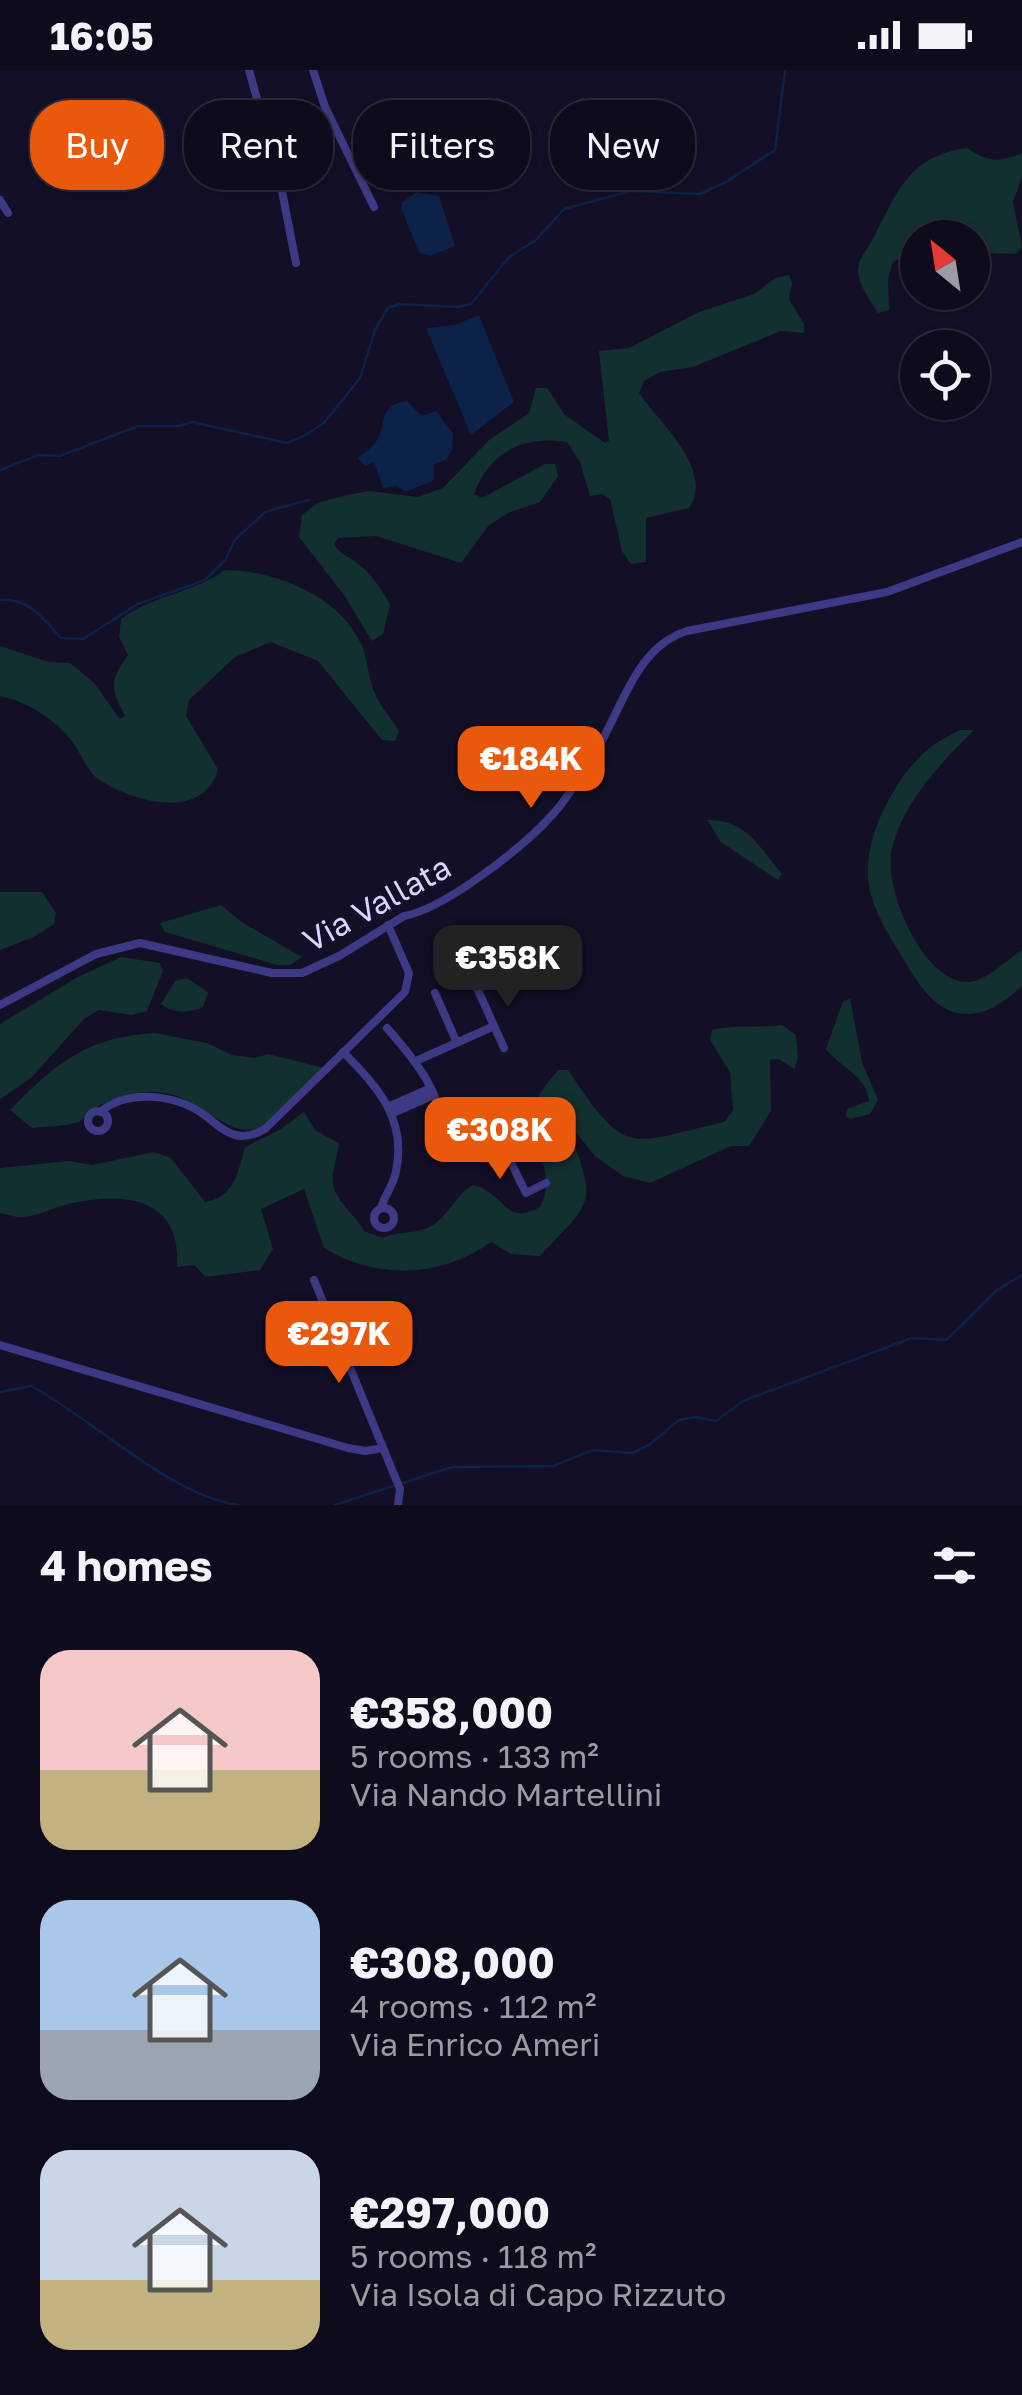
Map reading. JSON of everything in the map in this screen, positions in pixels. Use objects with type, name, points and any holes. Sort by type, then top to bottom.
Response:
[{"type":"street","points":[[248,70],[281,186],[296,263]]},
{"type":"street","points":[[312,70],[374,208]]},
{"type":"street","points":[[0,200],[8,213]]},
{"type":"street","name":"Via Vallata","points":[[0,1005],[96,954],[128,944],[151,943],[272,973],[314,970],[388,925],[446,900],[546,822],[599,747],[637,674],[662,642],[688,631],[886,592],[1022,542]]},
{"type":"street","points":[[100,1112],[130,1098],[165,1098],[198,1110],[232,1134],[254,1134],[269,1126],[408,986],[410,973],[388,925]]},
{"type":"street","points":[[477,988],[504,1048]]},
{"type":"street","points":[[436,992],[456,1043]]},
{"type":"street","points":[[416,1061],[494,1026]]},
{"type":"street","points":[[388,1028],[416,1061],[433,1092],[445,1136]]},
{"type":"street","points":[[343,1052],[391,1110],[398,1139],[397,1166],[381,1208]]},
{"type":"street","points":[[391,1110],[433,1092]]},
{"type":"street","points":[[444,1126],[495,1104]]},
{"type":"street","points":[[484,1108],[526,1193],[546,1183]]},
{"type":"street","points":[[314,1280],[400,1489],[398,1505]]},
{"type":"street","points":[[0,1345],[348,1448],[364,1452],[383,1448]]},
{"type":"green space","points":[[967,148],[994,160],[1022,153],[1022,177],[1013,202],[1022,247],[1015,254],[990,253],[990,220],[900,220],[900,258],[893,262],[888,278],[889,310],[878,313],[860,281],[862,257],[908,178],[919,167],[948,152]]},
{"type":"green space","points":[[789,275],[789,299],[804,324],[804,333],[781,331],[693,367],[660,372],[644,381],[639,393],[681,447],[695,478],[689,508],[646,518],[646,562],[631,564],[622,551],[610,499],[602,494],[590,496],[580,462],[567,442],[551,440],[510,449],[489,467],[474,494],[482,498],[545,464],[555,464],[558,476],[540,502],[508,513],[489,525],[461,563],[376,536],[338,538],[336,547],[370,575],[390,605],[383,634],[372,641],[344,595],[299,537],[302,515],[317,503],[370,491],[418,497],[443,488],[488,441],[529,413],[536,388],[547,388],[565,415],[605,443],[609,441],[599,351],[629,348],[699,312],[754,294],[775,278]]},
{"type":"green space","points":[[225,570],[285,581],[323,600],[339,613],[362,646],[376,696],[399,731],[395,741],[382,740],[318,661],[271,642],[235,657],[189,700],[186,716],[218,769],[210,786],[183,802],[147,800],[98,779],[53,721],[22,703],[0,696],[0,646],[49,662],[70,663],[94,683],[120,719],[125,716],[114,685],[128,655],[119,637],[121,619]]},
{"type":"green space","points":[[960,730],[974,730],[914,799],[897,832],[891,866],[900,909],[910,932],[937,968],[953,979],[977,980],[1022,950],[1022,986],[990,1009],[968,1014],[941,1006],[921,986],[884,927],[868,880],[876,827],[893,792],[927,750]]},
{"type":"green space","points":[[707,820],[733,824],[751,836],[782,874],[778,880],[721,842]]},
{"type":"green space","points":[[0,892],[42,892],[56,913],[54,924],[34,937],[0,950]]},
{"type":"green space","points":[[221,905],[240,921],[302,957],[290,965],[277,965],[165,932],[160,923]]},
{"type":"green space","points":[[121,957],[160,963],[163,971],[147,1011],[131,1015],[99,1010],[84,1019],[31,1078],[0,1099],[0,1024],[76,978]]},
{"type":"green space","points":[[187,978],[208,992],[203,1007],[182,1011],[161,1004],[175,981]]},
{"type":"green space","points":[[850,999],[862,1062],[878,1100],[870,1114],[850,1119],[847,1109],[869,1101],[867,1092],[826,1049],[843,1001]]},
{"type":"green space","points":[[782,1025],[796,1035],[798,1058],[794,1069],[779,1059],[770,1060],[771,1111],[749,1146],[731,1146],[650,1183],[623,1176],[595,1156],[573,1129],[568,1129],[584,1173],[585,1200],[571,1223],[540,1256],[511,1254],[491,1242],[451,1263],[430,1268],[387,1270],[365,1266],[324,1248],[304,1189],[261,1209],[273,1249],[260,1270],[206,1277],[194,1265],[177,1267],[170,1226],[145,1204],[89,1200],[29,1216],[0,1213],[0,1168],[69,1161],[92,1165],[154,1152],[171,1158],[205,1202],[215,1200],[233,1182],[245,1147],[304,1112],[316,1131],[339,1143],[333,1183],[364,1231],[383,1238],[425,1229],[473,1185],[512,1211],[528,1212],[540,1207],[546,1181],[535,1130],[536,1104],[558,1070],[568,1070],[604,1119],[618,1131],[632,1138],[667,1136],[724,1122],[733,1110],[730,1072],[710,1040],[712,1030]]},
{"type":"green space","points":[[155,1033],[207,1043],[232,1055],[255,1058],[268,1054],[324,1068],[262,1127],[250,1130],[226,1124],[177,1096],[154,1092],[115,1098],[80,1121],[61,1126],[32,1128],[10,1110],[74,1055],[110,1040]]},
{"type":"water","points":[[417,192],[439,196],[455,246],[430,256],[419,252],[401,208],[402,202]]},
{"type":"water","points":[[479,315],[514,402],[471,435],[426,328],[455,325]]},
{"type":"water","points":[[407,401],[422,416],[436,411],[453,433],[452,450],[446,460],[434,464],[434,480],[406,492],[397,486],[383,488],[374,462],[365,466],[358,458],[378,439],[388,410]]},
{"type":"waterway","points":[[0,470],[38,455],[60,456],[138,426],[192,422],[287,443],[304,436],[324,423],[360,378],[375,330],[388,308],[400,304],[471,304],[509,257],[536,240],[564,209],[631,191],[700,194],[775,150],[785,70]]},
{"type":"waterway","points":[[0,600],[27,606],[61,638],[83,639],[138,604],[205,580],[225,560],[235,540],[265,512],[308,500]]},
{"type":"waterway","points":[[335,1505],[452,1467],[553,1466],[593,1450],[632,1453],[649,1445],[679,1420],[695,1417],[716,1421],[743,1401],[912,1338],[946,1340],[997,1290],[1022,1275]]},
{"type":"waterway","points":[[0,1392],[31,1386],[185,1487],[238,1505]]}]
